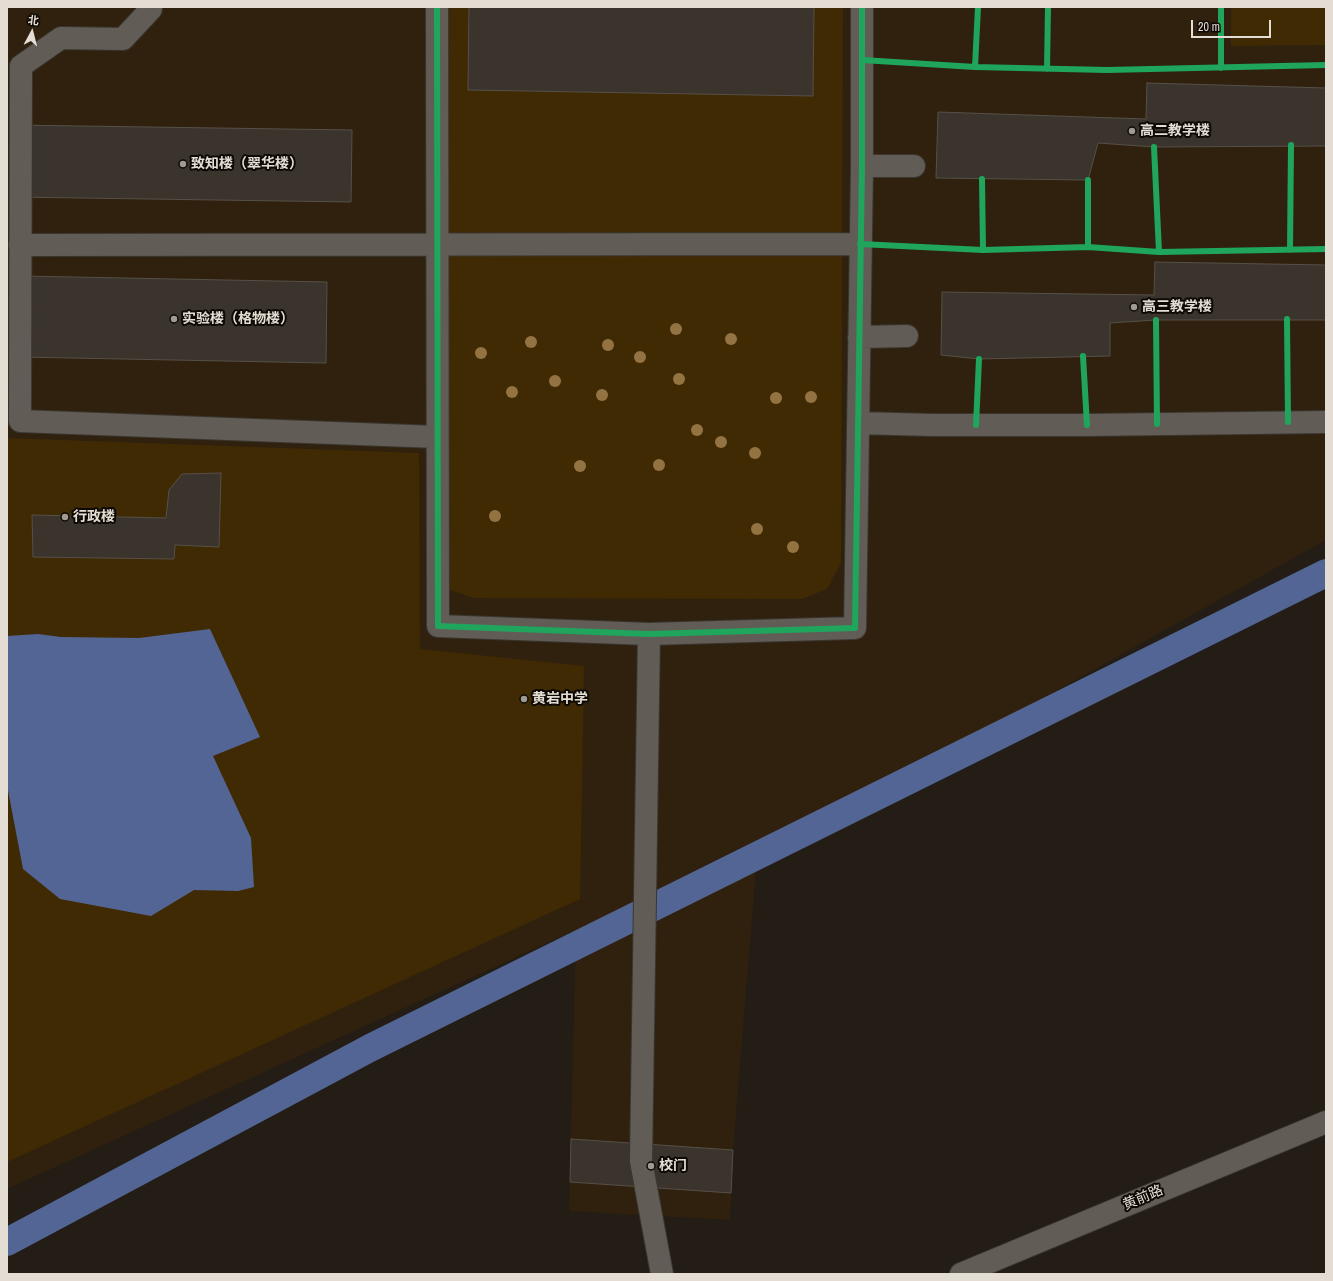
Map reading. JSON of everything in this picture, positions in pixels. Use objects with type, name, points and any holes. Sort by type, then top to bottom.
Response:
[{"type":"street","points":[[151,7],[151,9],[123,39],[61,38],[21,66],[20,421],[437,437]]},
{"type":"street","points":[[437,7],[438,626],[649,634],[855,628],[862,166],[862,7]]},
{"type":"street","points":[[862,166],[914,166]]},
{"type":"street","points":[[20,244],[860,244]]},
{"type":"street","points":[[859,337],[907,336]]},
{"type":"street","points":[[858,423],[932,425],[1079,425],[1326,422]]},
{"type":"street","points":[[649,634],[641,1161],[662,1274]]},
{"type":"street","name":"黄前路","points":[[961,1274],[1326,1122]]},
{"type":"shaded area","name":"黄岩中学","points":[[7,7],[1326,7],[1326,540],[757,858],[733,1150],[730,1220],[569,1211],[576,930],[7,1189]]},
{"type":"shaded area","points":[[438,7],[843,7],[841,563],[827,589],[802,599],[473,598],[448,589]]},
{"type":"shaded area","points":[[1231,7],[1326,7],[1326,45],[1231,46]]},
{"type":"shaded area","points":[[7,438],[419,453],[420,649],[584,666],[580,899],[7,1162]]},
{"type":"water","points":[[210,629],[260,737],[213,756],[251,838],[254,887],[238,891],[194,890],[151,916],[60,899],[23,869],[7,785],[7,636],[38,634],[61,637],[139,638]]},
{"type":"building","points":[[469,7],[814,7],[813,96],[468,90]]},
{"type":"building","name":"高二教学楼","points":[[1147,83],[1326,88],[1326,146],[1154,147],[1098,143],[1088,180],[936,178],[938,112],[1146,119]]},
{"type":"building","name":"致知楼（翠华楼）","points":[[14,125],[352,130],[351,202],[13,197]]},
{"type":"building","name":"高三教学楼","points":[[1155,262],[1326,265],[1326,320],[1156,320],[1110,323],[1110,356],[979,359],[941,355],[942,292],[1154,295]]},
{"type":"building","name":"实验楼（格物楼）","points":[[22,276],[327,282],[326,363],[20,357]]},
{"type":"building","name":"行政楼","points":[[221,473],[219,547],[175,545],[174,559],[33,557],[32,515],[166,518],[169,490],[182,474]]},
{"type":"building","name":"校门","points":[[571,1139],[733,1150],[731,1193],[570,1182]]},
{"type":"waterway","points":[[7,1242],[370,1048],[1326,573]]},
{"type":"cycle path","points":[[437,7],[438,626],[649,634],[855,628],[862,166],[862,7]]},
{"type":"cycle path","points":[[975,67],[978,7]]},
{"type":"cycle path","points":[[1047,69],[1048,7]]},
{"type":"cycle path","points":[[1221,7],[1221,68]]},
{"type":"cycle path","points":[[862,60],[975,67],[1107,70],[1326,65]]},
{"type":"cycle path","points":[[1290,250],[1291,145]]},
{"type":"cycle path","points":[[1154,147],[1159,252]]},
{"type":"cycle path","points":[[982,179],[983,250]]},
{"type":"cycle path","points":[[1088,180],[1088,247]]},
{"type":"cycle path","points":[[860,244],[983,250],[1088,247],[1159,252],[1326,249]]},
{"type":"cycle path","points":[[1287,319],[1288,422]]},
{"type":"cycle path","points":[[1156,320],[1157,424]]},
{"type":"cycle path","points":[[1083,356],[1087,425]]},
{"type":"cycle path","points":[[976,425],[979,359]]},
{"type":"place","name":"高二教学楼","points":[[1132,131]]},
{"type":"place","name":"致知楼（翠华楼）","points":[[183,164]]},
{"type":"place","name":"高三教学楼","points":[[1134,307]]},
{"type":"place","name":"实验楼（格物楼）","points":[[174,319]]},
{"type":"place","name":"行政楼","points":[[65,517]]},
{"type":"place","name":"黄岩中学","points":[[524,699]]},
{"type":"place","name":"校门","points":[[651,1166]]}]
